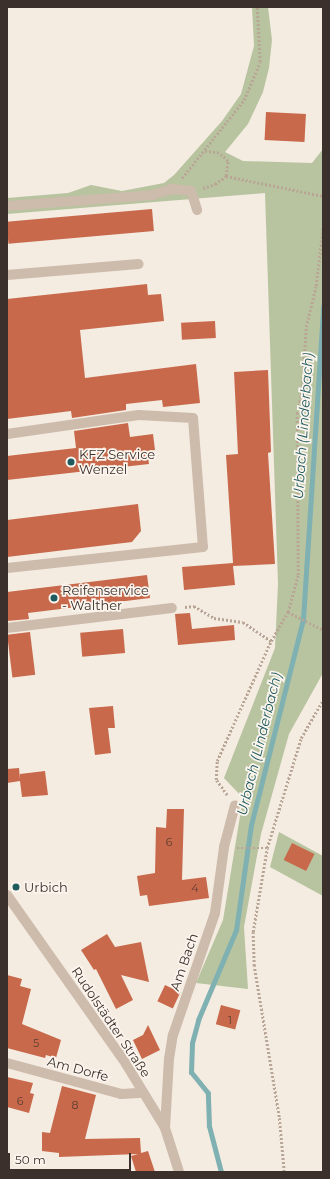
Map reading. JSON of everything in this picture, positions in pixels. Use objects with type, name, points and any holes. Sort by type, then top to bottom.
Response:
[{"type":"street","points":[[7,206],[152,195],[172,189],[191,191],[197,210]]},
{"type":"street","points":[[7,275],[140,264]]},
{"type":"street","points":[[7,434],[138,416],[193,418],[202,547],[7,568]]},
{"type":"street","points":[[7,628],[172,608]]},
{"type":"street","name":"Am Bach","points":[[165,1128],[169,1058],[173,1035],[215,913],[224,847],[235,805]]},
{"type":"street","name":"Rudolstädter Straße","points":[[7,895],[92,1014],[165,1128],[179,1172]]},
{"type":"street","name":"Am Dorfe","points":[[7,1063],[121,1094],[143,1094]]},
{"type":"path","points":[[172,189],[244,100],[260,62],[257,7]]},
{"type":"path","points":[[191,191],[215,184],[226,176],[228,161],[219,153],[204,151]]},
{"type":"path","points":[[226,176],[323,196]]},
{"type":"path","points":[[235,805],[216,780],[217,761],[271,641],[288,612],[298,575],[297,414],[302,391],[306,327],[316,286],[323,226]]},
{"type":"path","points":[[172,608],[194,606],[214,618],[243,622],[271,641]]},
{"type":"path","points":[[288,612],[323,630]]},
{"type":"path","points":[[284,1172],[279,1117],[254,966],[253,932],[267,848],[301,738],[323,700]]},
{"type":"path","points":[[233,848],[267,848]]},
{"type":"green space","points":[[252,7],[268,7],[272,40],[269,68],[263,92],[248,124],[225,152],[243,161],[312,163],[323,149],[323,673],[289,734],[261,834],[244,927],[248,989],[196,983],[223,920],[243,798],[224,778],[275,648],[278,584],[265,193],[7,214],[7,198],[68,193],[91,185],[122,191],[164,183],[174,175],[222,121],[241,94],[254,46]]},
{"type":"green space","points":[[279,832],[323,856],[323,896],[270,867]]},
{"type":"building","points":[[266,112],[306,114],[304,142],[265,140]]},
{"type":"building","points":[[152,209],[154,231],[8,244],[7,222]]},
{"type":"building","points":[[147,284],[148,295],[161,294],[164,321],[80,330],[85,378],[196,364],[200,403],[163,407],[162,400],[126,404],[126,410],[72,418],[71,411],[7,419],[7,299]]},
{"type":"building","points":[[215,321],[216,338],[182,340],[181,323]]},
{"type":"building","points":[[268,370],[271,452],[268,453],[275,564],[233,566],[235,585],[184,590],[182,567],[233,563],[226,455],[238,454],[234,372]]},
{"type":"building","points":[[128,423],[130,437],[153,434],[155,450],[147,451],[149,464],[7,480],[7,456],[76,448],[74,431]]},
{"type":"building","points":[[138,504],[141,531],[132,542],[7,557],[7,520]]},
{"type":"building","points":[[147,575],[150,598],[28,613],[29,619],[7,621],[7,592]]},
{"type":"building","points":[[190,613],[192,629],[234,625],[235,640],[178,645],[175,614]]},
{"type":"building","points":[[123,629],[125,653],[82,657],[80,633]]},
{"type":"building","points":[[30,632],[35,675],[12,677],[7,635]]},
{"type":"building","points":[[113,706],[115,728],[108,728],[111,753],[95,755],[89,708]]},
{"type":"building","points":[[19,768],[20,779],[20,774],[45,771],[48,795],[22,797],[20,781],[7,783],[7,769]]},
{"type":"building","points":[[167,809],[184,809],[182,880],[206,877],[209,898],[149,906],[147,895],[140,896],[137,876],[155,873],[156,827],[166,828]]},
{"type":"building","points":[[292,843],[314,854],[306,871],[284,860]]},
{"type":"building","points":[[107,934],[115,947],[141,942],[149,982],[121,975],[133,1000],[116,1009],[96,969],[94,970],[81,950]]},
{"type":"building","points":[[7,975],[22,979],[20,986],[31,989],[22,1024],[61,1040],[56,1058],[46,1055],[45,1058],[7,1048]]},
{"type":"building","points":[[165,985],[180,992],[173,1008],[157,1001]]},
{"type":"building","points":[[221,1005],[240,1010],[235,1029],[216,1024]]},
{"type":"building","points":[[148,1025],[160,1050],[142,1059],[133,1040],[143,1035]]},
{"type":"building","points":[[7,1077],[33,1083],[30,1093],[34,1094],[29,1113],[7,1107]]},
{"type":"building","points":[[62,1086],[96,1095],[85,1139],[140,1138],[141,1153],[148,1151],[155,1172],[136,1172],[131,1156],[138,1154],[59,1157],[59,1153],[42,1151],[42,1132],[50,1133]]},
{"type":"waterway","name":"Urbach (Linderbach)","points":[[221,1172],[209,1126],[208,1093],[191,1072],[192,1043],[198,1020],[236,930],[251,825],[303,619],[323,306]]},
{"type":"place","name":"KFZ Service Wenzel","points":[[71,462]]},
{"type":"place","name":"Reifenservice - Walther","points":[[54,598]]},
{"type":"place","name":"Urbich","points":[[16,887]]}]
